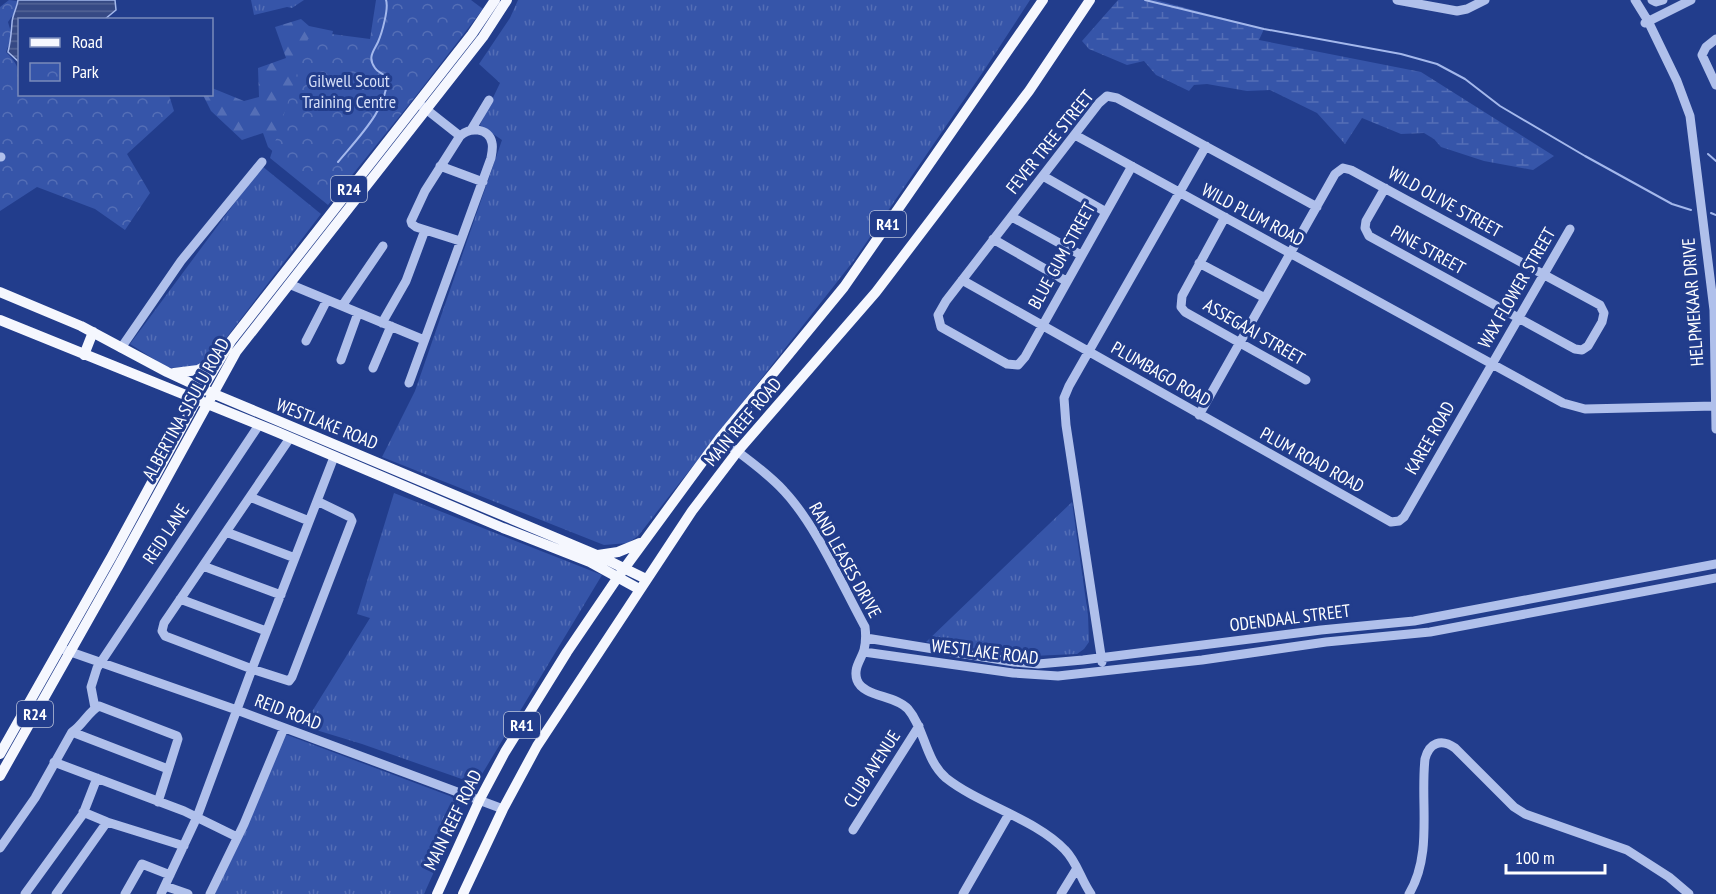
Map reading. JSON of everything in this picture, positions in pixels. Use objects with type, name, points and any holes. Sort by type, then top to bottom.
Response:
[{"type":"main road","name":"ALBERTINA SISULU ROAD","points":[[207,391],[421,106],[495,0]]},
{"type":"main road","name":"ALBERTINA SISULU ROAD","points":[[0,776],[65,650],[202,403],[220,358],[275,283],[421,106],[483,37],[507,0]]},
{"type":"main road","name":"MAIN REEF ROAD","points":[[437,894],[480,799],[505,752],[618,577],[720,438],[844,286],[1043,0]]},
{"type":"main road","name":"MAIN REEF ROAD","points":[[464,894],[525,765],[551,722],[692,511],[737,452],[876,292],[1029,92],[1090,0]]},
{"type":"main road","name":"WESTLAKE ROAD","points":[[0,292],[93,332],[207,391],[597,555],[646,579]]},
{"type":"main road","name":"WESTLAKE ROAD","points":[[0,320],[590,562],[639,589]]},
{"type":"main road","points":[[84,355],[93,332]]},
{"type":"main road","points":[[167,372],[193,372],[220,358]]},
{"type":"main road","points":[[597,555],[629,549],[643,542]]},
{"type":"main road","name":"ALBERTINA SISULU ROAD","points":[[0,754],[65,650]]},
{"type":"street","points":[[1397,0],[1434,4],[1462,11],[1485,0]]},
{"type":"street","name":"HELPMEKAAR DRIVE","points":[[1635,0],[1687,103],[1694,142],[1714,322],[1716,429]]},
{"type":"street","points":[[1652,0],[1656,2],[1663,0]]},
{"type":"street","points":[[1645,20],[1691,0]]},
{"type":"street","points":[[1716,39],[1704,49],[1702,55],[1716,85]]},
{"type":"street","name":"FEVER TREE STREET","points":[[1021,363],[1010,365],[941,327],[938,319],[939,312],[1103,98],[1113,96],[1317,207]]},
{"type":"street","points":[[460,241],[414,226],[411,219],[440,166],[460,136],[471,130],[489,100]]},
{"type":"street","points":[[421,106],[460,136]]},
{"type":"street","points":[[409,383],[491,158],[492,143],[486,134],[471,130]]},
{"type":"street","points":[[1075,135],[1178,193],[1206,146]]},
{"type":"street","points":[[121,348],[181,261],[262,162]]},
{"type":"street","points":[[440,166],[483,182]]},
{"type":"street","name":"BLUE GUM STREET","points":[[1021,363],[1132,166]]},
{"type":"street","name":"WILD OLIVE STREET","points":[[1199,415],[1335,174],[1343,168],[1351,170],[1600,305],[1604,313],[1602,322],[1588,346],[1577,350],[1519,318]]},
{"type":"street","points":[[1043,176],[1106,212]]},
{"type":"street","name":"PINE STREET","points":[[1384,188],[1366,221],[1365,228],[1369,236],[1519,318]]},
{"type":"street","name":"WILD PLUM ROAD","points":[[1103,671],[1064,403],[1066,392],[1178,193],[1575,408],[1585,410],[1715,406]]},
{"type":"street","points":[[1012,217],[1081,255]]},
{"type":"street","name":"ASSEGAAI STREET","points":[[1225,217],[1182,296],[1181,307],[1185,312],[1306,380]]},
{"type":"street","name":"WAX FLOWER STREET","points":[[1493,364],[1570,229]]},
{"type":"street","points":[[373,368],[387,325],[425,230]]},
{"type":"street","points":[[993,239],[1066,281]]},
{"type":"street","points":[[342,306],[383,246]]},
{"type":"street","points":[[1199,263],[1265,298]]},
{"type":"street","name":"PLUMBAGO ROAD","points":[[962,280],[1217,425]]},
{"type":"street","points":[[289,284],[424,340]]},
{"type":"street","points":[[306,342],[327,300]]},
{"type":"street","points":[[341,360],[358,313]]},
{"type":"street","name":"KAREE ROAD","points":[[1391,522],[1399,521],[1404,517],[1493,364]]},
{"type":"street","name":"REID LANE","points":[[95,708],[91,687],[100,662],[259,425]]},
{"type":"street","name":"PLUM ROAD ROAD","points":[[1217,425],[1391,522]]},
{"type":"street","points":[[290,438],[164,623],[162,631],[165,636],[289,681],[297,666],[352,521],[350,517],[317,501]]},
{"type":"street","name":"RAND LEASES DRIVE","points":[[720,438],[776,483],[812,529],[865,627],[864,652],[858,662],[856,674],[858,683],[863,689],[902,703],[909,710],[943,776],[1055,840],[1068,852],[1091,894]]},
{"type":"street","points":[[188,894],[163,890],[197,817],[334,457]]},
{"type":"street","points":[[250,497],[309,521]]},
{"type":"street","points":[[226,532],[295,558]]},
{"type":"street","name":"ODENDAAL STREET","points":[[866,638],[1038,664],[1423,619],[1716,564]]},
{"type":"street","points":[[203,566],[280,595]]},
{"type":"street","name":"ODENDAAL STREET","points":[[1103,671],[1202,660],[1326,642],[1430,632],[1716,578]]},
{"type":"street","points":[[180,599],[267,631]]},
{"type":"street","name":"REID ROAD","points":[[65,650],[237,710],[504,809]]},
{"type":"street","name":"WESTLAKE ROAD","points":[[864,652],[1038,676],[1103,671]]},
{"type":"street","points":[[0,848],[35,798],[72,732],[99,706],[177,736],[158,802]]},
{"type":"street","name":"CLUB AVENUE","points":[[853,830],[919,726]]},
{"type":"street","points":[[210,894],[244,824],[284,728]]},
{"type":"street","points":[[72,732],[168,769]]},
{"type":"street","points":[[1409,894],[1418,879],[1423,847],[1425,759],[1429,749],[1439,742],[1447,743],[1455,748],[1525,814],[1627,850],[1669,877],[1689,894]]},
{"type":"street","points":[[54,762],[197,817],[235,836]]},
{"type":"street","points":[[26,894],[83,812],[97,778]]},
{"type":"street","points":[[83,812],[107,822],[184,846]]},
{"type":"street","points":[[963,894],[1009,814]]},
{"type":"street","points":[[56,894],[107,822]]},
{"type":"street","points":[[125,894],[142,864],[170,875]]},
{"type":"street","points":[[1061,894],[1077,868]]},
{"type":"green space","points":[[9,0],[17,1],[15,12],[8,22],[12,36],[6,52],[17,67],[18,96],[169,96],[174,111],[127,154],[150,193],[125,230],[95,209],[37,187],[0,211],[0,7]]},
{"type":"green space","points":[[251,0],[304,0],[292,8],[287,7],[254,15]]},
{"type":"green space","name":"Gilwell Scout Training Centre","points":[[376,0],[471,0],[483,9],[328,205],[270,158],[308,39],[324,33],[370,39]]},
{"type":"green space","points":[[518,0],[1030,0],[855,259],[638,536],[628,543],[604,545],[382,457],[415,391],[502,140],[480,125],[500,83],[479,64],[510,18]]},
{"type":"green space","points":[[1118,0],[1156,0],[1264,29],[1259,40],[1421,72],[1554,156],[1533,170],[1484,161],[1441,147],[1424,133],[1401,134],[1362,118],[1345,144],[1317,113],[1270,90],[1247,91],[1207,84],[1194,85],[1189,91],[1156,75],[1144,61],[1127,65],[1089,49],[1082,41]]},
{"type":"green space","points":[[301,19],[309,26],[333,31],[326,60],[291,168],[268,147],[263,133],[242,140],[211,111],[204,96],[213,96],[213,88],[244,101],[259,97],[258,68],[286,58],[275,27]]},
{"type":"green space","points":[[262,166],[321,214],[217,350],[199,366],[168,368],[130,344]]},
{"type":"green space","points":[[394,493],[602,575],[476,784],[303,726],[370,618],[357,614]]},
{"type":"green space","points":[[1072,502],[1088,615],[1089,642],[1084,649],[1077,654],[1032,656],[926,642]]},
{"type":"green space","points":[[282,733],[450,796],[462,804],[460,814],[424,894],[215,894]]},
{"type":"shaded area","points":[[18,0],[115,0],[116,10],[106,18],[18,18],[18,61],[8,52],[12,20]]},
{"type":"waterway","points":[[338,162],[362,134],[383,100],[386,77],[376,70],[371,57],[383,27],[387,9],[386,0]]},
{"type":"waterway","points":[[1145,0],[1264,29],[1401,54],[1437,64],[1465,79],[1500,106],[1585,156],[1672,204],[1691,210]]},
{"type":"waterway","points":[[1708,154],[1716,161]]},
{"type":"waterway","points":[[1711,213],[1716,215]]}]
